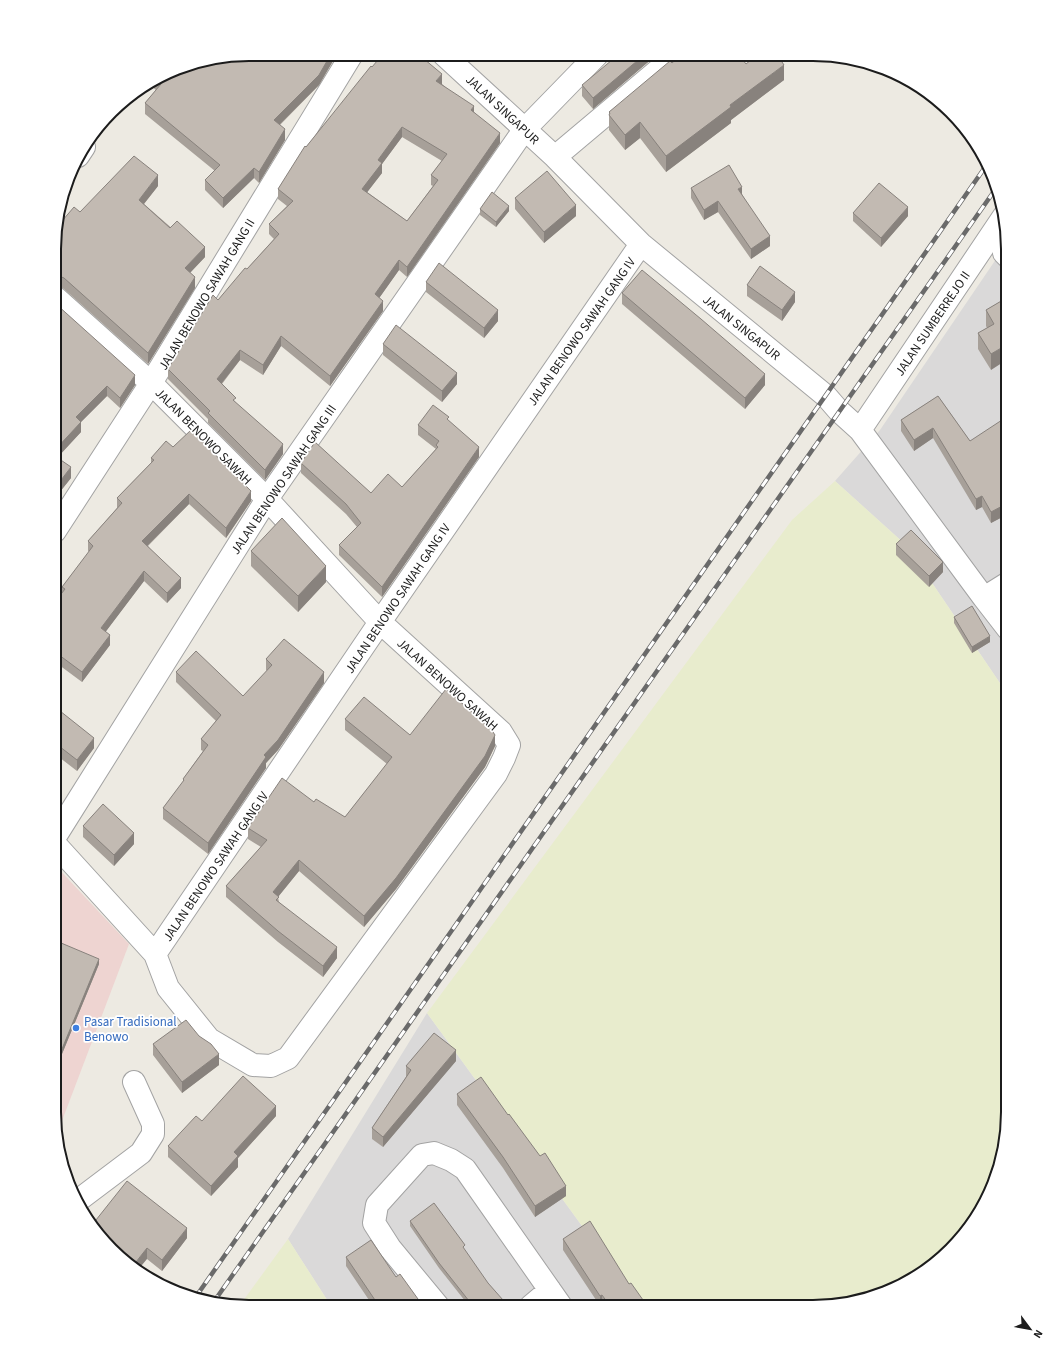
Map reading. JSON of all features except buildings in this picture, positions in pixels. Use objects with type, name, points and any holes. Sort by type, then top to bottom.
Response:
[{"type":"street","name":"JALAN BENOWO SAWAH GANG II","points":[[61,522],[151,383],[348,61]]},
{"type":"street","name":"JALAN SINGAPUR","points":[[450,61],[555,157],[641,244],[826,396],[839,411],[860,430],[1001,619]]},
{"type":"street","name":"JALAN BENOWO SAWAH GANG III","points":[[61,826],[267,499],[524,130],[591,61]]},
{"type":"street","points":[[555,157],[668,62]]},
{"type":"street","name":"JALAN SUMBERREJO II","points":[[860,430],[999,224]]},
{"type":"street","name":"JALAN BENOWO SAWAH GANG IV","points":[[155,954],[380,622],[641,244]]},
{"type":"street","name":"JALAN BENOWO SAWAH","points":[[61,302],[151,383],[267,499],[380,622],[501,732],[509,745],[496,774],[288,1058],[271,1066],[253,1065],[209,1039],[168,988],[155,954]]},
{"type":"street","points":[[984,598],[1001,587]]},
{"type":"street","points":[[61,852],[155,954]]},
{"type":"street","points":[[82,1198],[141,1152],[153,1134],[153,1124],[134,1082]]},
{"type":"street","points":[[433,1300],[390,1248],[374,1223],[377,1206],[422,1155],[434,1153],[451,1160],[465,1169],[555,1298]]},
{"type":"shaded area","points":[[1001,252],[1001,685],[907,546],[835,481],[880,430]]},
{"type":"shaded area","name":"Pasar Tradisional Benowo","points":[[61,871],[129,944],[61,1123]]},
{"type":"shaded area","points":[[427,1013],[636,1300],[327,1300],[288,1239]]},
{"type":"green space","points":[[835,481],[907,546],[1001,685],[1001,1124],[995,1161],[987,1184],[976,1206],[954,1236],[927,1261],[907,1275],[885,1286],[862,1294],[825,1300],[636,1300],[427,1013],[792,520]]},
{"type":"green space","points":[[288,1239],[327,1300],[249,1300],[244,1300]]},
{"type":"railway","points":[[198,1293],[984,169]]},
{"type":"railway","points":[[217,1297],[993,193]]},
{"type":"place","name":"Pasar Tradisional Benowo","points":[[76,1028]]}]
